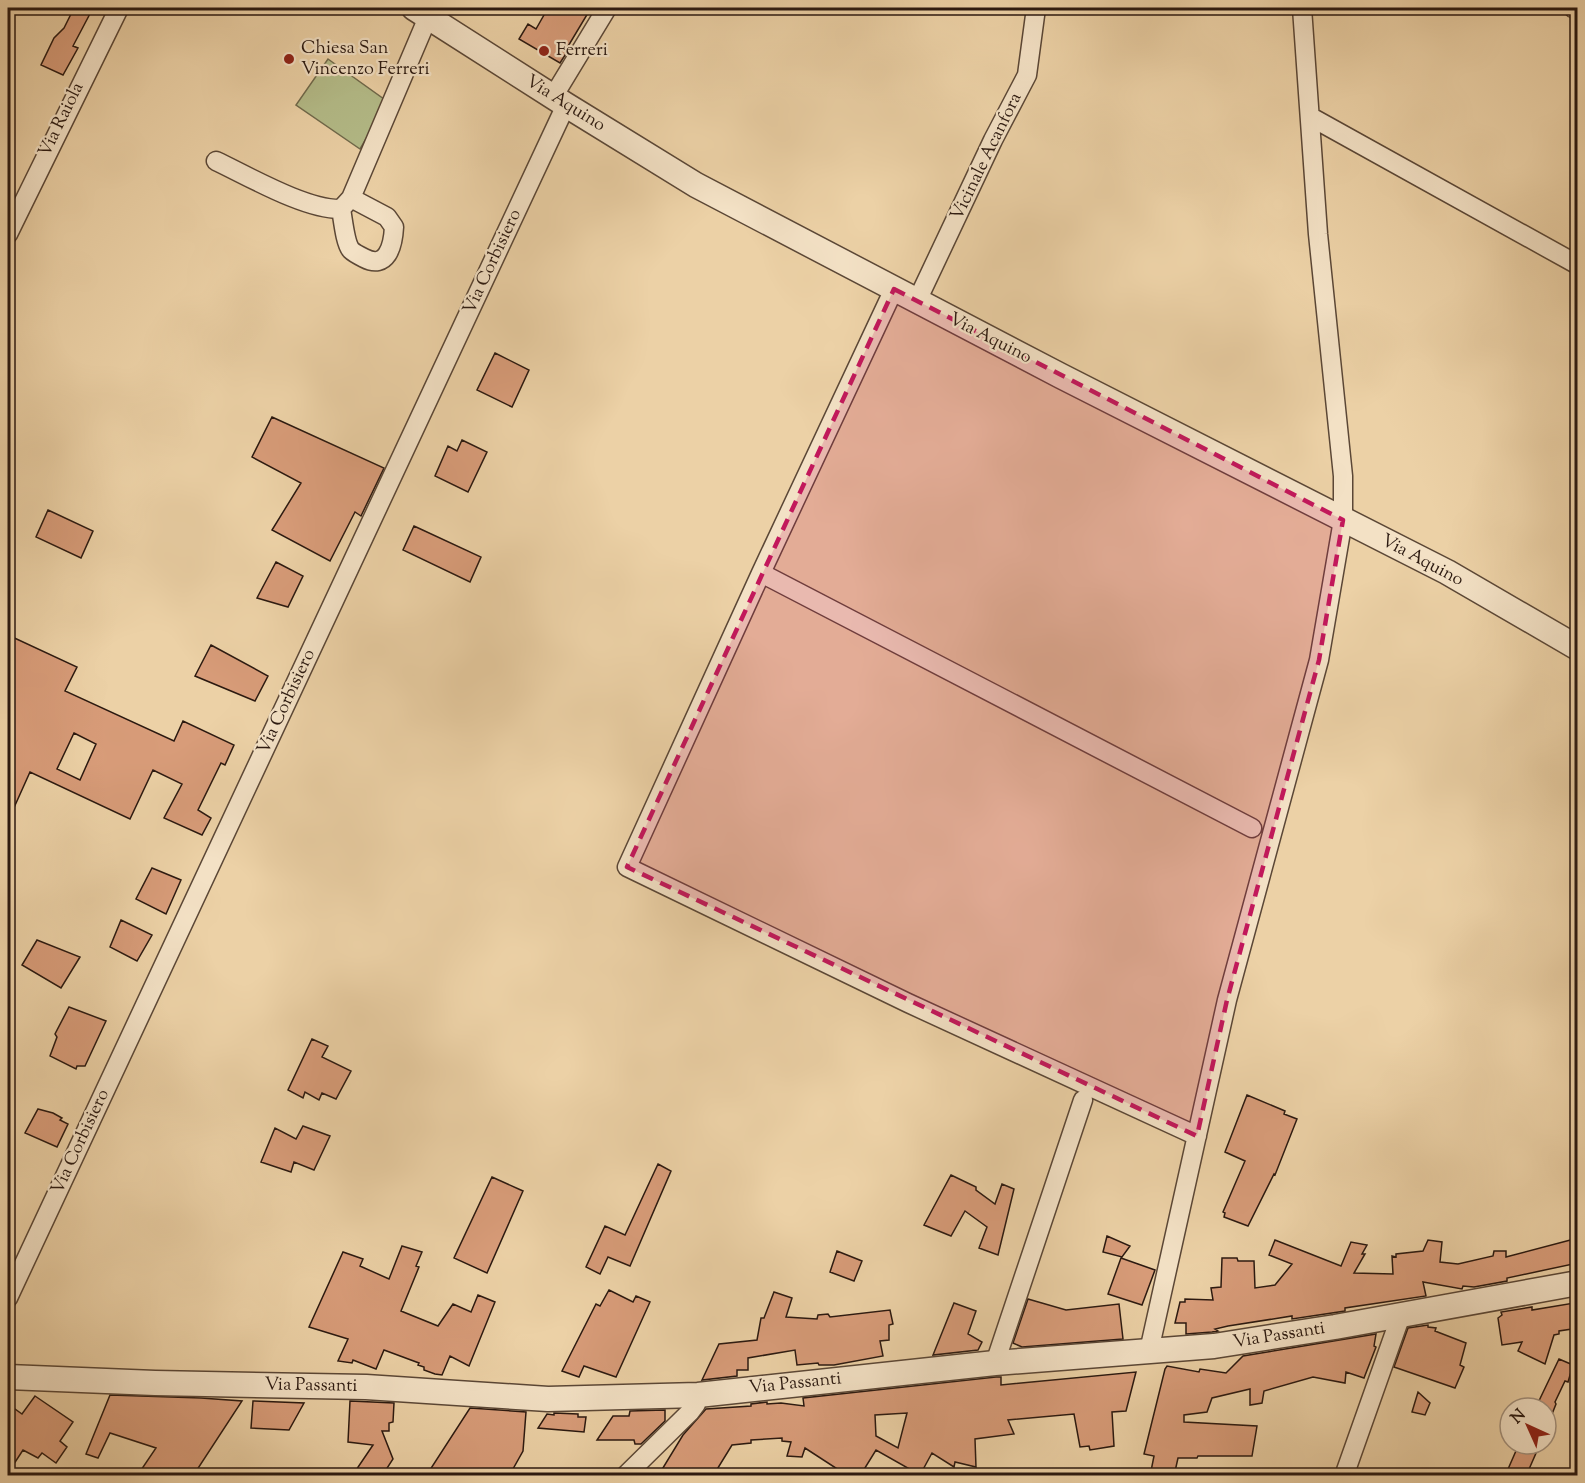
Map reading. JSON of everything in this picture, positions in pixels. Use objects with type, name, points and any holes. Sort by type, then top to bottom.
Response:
[{"type":"street","name":"Via Raiola","points":[[8,234],[118,8]]},
{"type":"street","name":"Via Corbisiero","points":[[8,1298],[560,101],[607,8]]},
{"type":"street","name":"Vicinale Acanfora","points":[[917,301],[993,140],[1027,75],[1036,8]]},
{"type":"street","points":[[1149,1351],[1227,1000],[1318,660],[1343,520],[1343,476],[1318,234],[1302,8]]},
{"type":"street","points":[[1573,8],[1578,9]]},
{"type":"street","name":"Via Aquino","points":[[421,12],[696,185],[917,301],[1447,572],[1578,648]]},
{"type":"street","points":[[216,160],[298,199],[331,209],[346,204],[421,12]]},
{"type":"street","points":[[1311,117],[1578,265]]},
{"type":"street","points":[[894,289],[760,573],[627,867],[908,1003],[1197,1137]]},
{"type":"street","points":[[760,573],[1252,828]]},
{"type":"street","points":[[995,1363],[1083,1100]]},
{"type":"street","name":"Via Passanti","points":[[8,1377],[155,1383],[366,1387],[548,1399],[698,1395],[995,1363],[1214,1346],[1578,1283]]},
{"type":"street","points":[[1344,1476],[1401,1315]]},
{"type":"street","points":[[625,1476],[690,1412],[696,1404],[698,1395]]},
{"type":"highlighted area","points":[[894,289],[1343,520],[1319,660],[1227,1000],[1197,1136],[627,867]]},
{"type":"green space","points":[[328,59],[388,102],[360,149],[296,105]]},
{"type":"building","points":[[74,8],[93,8],[73,46],[78,48],[63,75],[41,65],[54,38],[64,28]]},
{"type":"building","points":[[548,8],[591,8],[560,63],[519,39],[528,24],[536,29]]},
{"type":"building","points":[[495,353],[529,370],[512,407],[477,390]]},
{"type":"building","points":[[272,417],[384,468],[361,516],[355,512],[330,561],[272,530],[301,483],[252,457]]},
{"type":"building","points":[[462,440],[487,452],[468,492],[435,476],[448,446],[457,451]]},
{"type":"building","points":[[48,510],[93,531],[81,558],[36,537]]},
{"type":"building","points":[[414,526],[481,557],[470,582],[403,550]]},
{"type":"building","points":[[276,562],[303,576],[288,607],[257,598]]},
{"type":"building","points":[[8,635],[77,667],[65,691],[174,741],[183,721],[234,745],[225,765],[221,763],[198,810],[211,818],[202,835],[164,818],[182,784],[153,770],[130,819],[30,772],[8,821]],"holes":[[[74,733],[96,744],[80,780],[57,769]]]},
{"type":"building","points":[[211,645],[268,676],[255,701],[195,676]]},
{"type":"building","points":[[152,868],[181,880],[166,914],[136,899]]},
{"type":"building","points":[[121,920],[152,935],[137,961],[110,947]]},
{"type":"building","points":[[37,940],[80,957],[61,988],[22,965]]},
{"type":"building","points":[[69,1007],[106,1021],[85,1066],[77,1066],[76,1069],[50,1056],[57,1037],[55,1034]]},
{"type":"building","points":[[312,1039],[328,1046],[322,1057],[351,1071],[336,1099],[322,1093],[319,1100],[305,1092],[303,1098],[288,1090]]},
{"type":"building","points":[[1247,1095],[1285,1111],[1284,1114],[1297,1119],[1275,1175],[1248,1226],[1224,1217],[1223,1212],[1245,1161],[1225,1152]]},
{"type":"building","points":[[38,1109],[53,1113],[68,1124],[57,1147],[25,1133]]},
{"type":"building","points":[[303,1126],[330,1136],[314,1170],[294,1162],[291,1172],[261,1162],[275,1128],[296,1139]]},
{"type":"building","points":[[658,1164],[671,1171],[630,1266],[608,1257],[600,1274],[586,1267],[605,1226],[625,1235]]},
{"type":"building","points":[[951,1175],[976,1187],[976,1190],[995,1204],[1002,1184],[1014,1189],[998,1255],[979,1248],[987,1227],[965,1211],[951,1236],[924,1225]]},
{"type":"building","points":[[492,1177],[523,1191],[487,1273],[454,1258]]},
{"type":"building","points":[[1107,1236],[1130,1246],[1122,1257],[1103,1252]]},
{"type":"building","points":[[1578,1238],[1578,1263],[1507,1278],[1507,1281],[1474,1287],[1463,1286],[1462,1289],[1423,1282],[1426,1296],[1345,1308],[1345,1311],[1228,1326],[1212,1332],[1186,1334],[1186,1323],[1175,1323],[1180,1302],[1185,1302],[1185,1299],[1213,1300],[1211,1288],[1221,1287],[1222,1258],[1254,1261],[1255,1288],[1275,1285],[1292,1264],[1269,1255],[1275,1240],[1341,1266],[1351,1242],[1367,1245],[1362,1254],[1365,1254],[1354,1273],[1393,1274],[1392,1256],[1423,1251],[1428,1240],[1442,1242],[1440,1262],[1458,1264],[1493,1256],[1494,1251],[1506,1251],[1506,1257]]},
{"type":"building","points":[[402,1246],[422,1252],[416,1266],[419,1267],[401,1311],[438,1326],[453,1304],[471,1312],[478,1295],[495,1302],[469,1366],[450,1356],[442,1375],[435,1374],[424,1370],[424,1367],[418,1365],[419,1363],[384,1350],[376,1369],[353,1360],[352,1363],[338,1361],[348,1339],[309,1327],[343,1252],[363,1259],[360,1266],[389,1279]]},
{"type":"building","points":[[837,1251],[862,1261],[854,1281],[830,1272]]},
{"type":"building","points":[[1121,1258],[1155,1270],[1142,1305],[1108,1294]]},
{"type":"building","points":[[609,1290],[633,1302],[636,1296],[650,1302],[616,1377],[584,1366],[579,1377],[562,1371],[596,1304],[600,1306]]},
{"type":"building","points":[[774,1292],[792,1298],[786,1317],[817,1319],[818,1315],[828,1314],[830,1317],[890,1310],[893,1324],[889,1325],[889,1340],[880,1341],[883,1356],[834,1365],[819,1365],[818,1363],[797,1365],[795,1350],[748,1358],[748,1370],[737,1370],[737,1376],[702,1380],[719,1344],[757,1340],[761,1318],[764,1318]]},
{"type":"building","points":[[1028,1299],[1066,1310],[1119,1304],[1123,1339],[1022,1347],[1013,1343]]},
{"type":"building","points":[[954,1303],[976,1311],[968,1334],[982,1342],[978,1350],[933,1355]]},
{"type":"building","points":[[1574,1303],[1576,1325],[1572,1329],[1559,1331],[1559,1334],[1554,1335],[1545,1364],[1518,1351],[1522,1342],[1502,1345],[1498,1318],[1502,1315],[1501,1312],[1532,1307],[1532,1310]]},
{"type":"building","points":[[1428,1325],[1428,1327],[1436,1328],[1435,1331],[1466,1343],[1460,1365],[1464,1367],[1455,1388],[1394,1367],[1408,1328]]},
{"type":"building","points":[[1376,1334],[1374,1346],[1376,1347],[1364,1378],[1346,1372],[1345,1383],[1313,1377],[1264,1391],[1262,1403],[1250,1405],[1250,1389],[1212,1398],[1207,1412],[1184,1415],[1184,1422],[1257,1426],[1252,1456],[1178,1458],[1174,1476],[1150,1476],[1154,1456],[1144,1454],[1167,1366],[1199,1372],[1200,1369],[1226,1373],[1243,1356]]},
{"type":"building","points":[[1559,1359],[1573,1365],[1568,1382],[1565,1381],[1558,1396],[1541,1396]]},
{"type":"building","points":[[1136,1372],[1126,1411],[1112,1412],[1114,1446],[1090,1450],[1089,1446],[1080,1447],[1074,1414],[1008,1420],[1014,1434],[975,1439],[976,1467],[955,1462],[954,1467],[932,1453],[920,1475],[876,1450],[860,1476],[848,1476],[805,1448],[802,1457],[787,1456],[791,1442],[782,1441],[782,1438],[751,1440],[751,1443],[732,1445],[713,1476],[658,1476],[683,1435],[706,1409],[751,1406],[751,1404],[767,1402],[767,1404],[804,1406],[803,1398],[996,1377],[1001,1377],[1001,1385]],"holes":[[[907,1413],[898,1448],[876,1436],[875,1415]]]},
{"type":"building","points":[[1418,1392],[1430,1403],[1425,1415],[1412,1412]]},
{"type":"building","points":[[110,1395],[242,1401],[193,1476],[137,1476],[156,1448],[110,1433],[98,1458],[86,1454]]},
{"type":"building","points":[[35,1396],[73,1422],[60,1441],[67,1447],[56,1463],[42,1453],[38,1458],[23,1450],[8,1473],[8,1404],[22,1414]]},
{"type":"building","points":[[253,1401],[304,1403],[289,1430],[251,1428]]},
{"type":"building","points":[[350,1401],[394,1403],[393,1422],[389,1423],[389,1431],[382,1431],[393,1459],[382,1476],[352,1476],[373,1445],[348,1442]]},
{"type":"building","points":[[470,1408],[526,1412],[523,1451],[509,1476],[426,1476]]},
{"type":"building","points":[[665,1410],[665,1421],[641,1444],[635,1444],[634,1440],[597,1440],[613,1416],[629,1416],[630,1411]]},
{"type":"building","points":[[554,1413],[578,1414],[578,1417],[586,1417],[584,1432],[538,1428],[547,1414],[554,1415]]},
{"type":"building","points":[[1514,1456],[1535,1456],[1526,1476],[1505,1476]]},
{"type":"place","name":"Ferreri","points":[[544,51]]},
{"type":"place","name":"Chiesa San Vincenzo Ferreri","points":[[289,59]]}]
